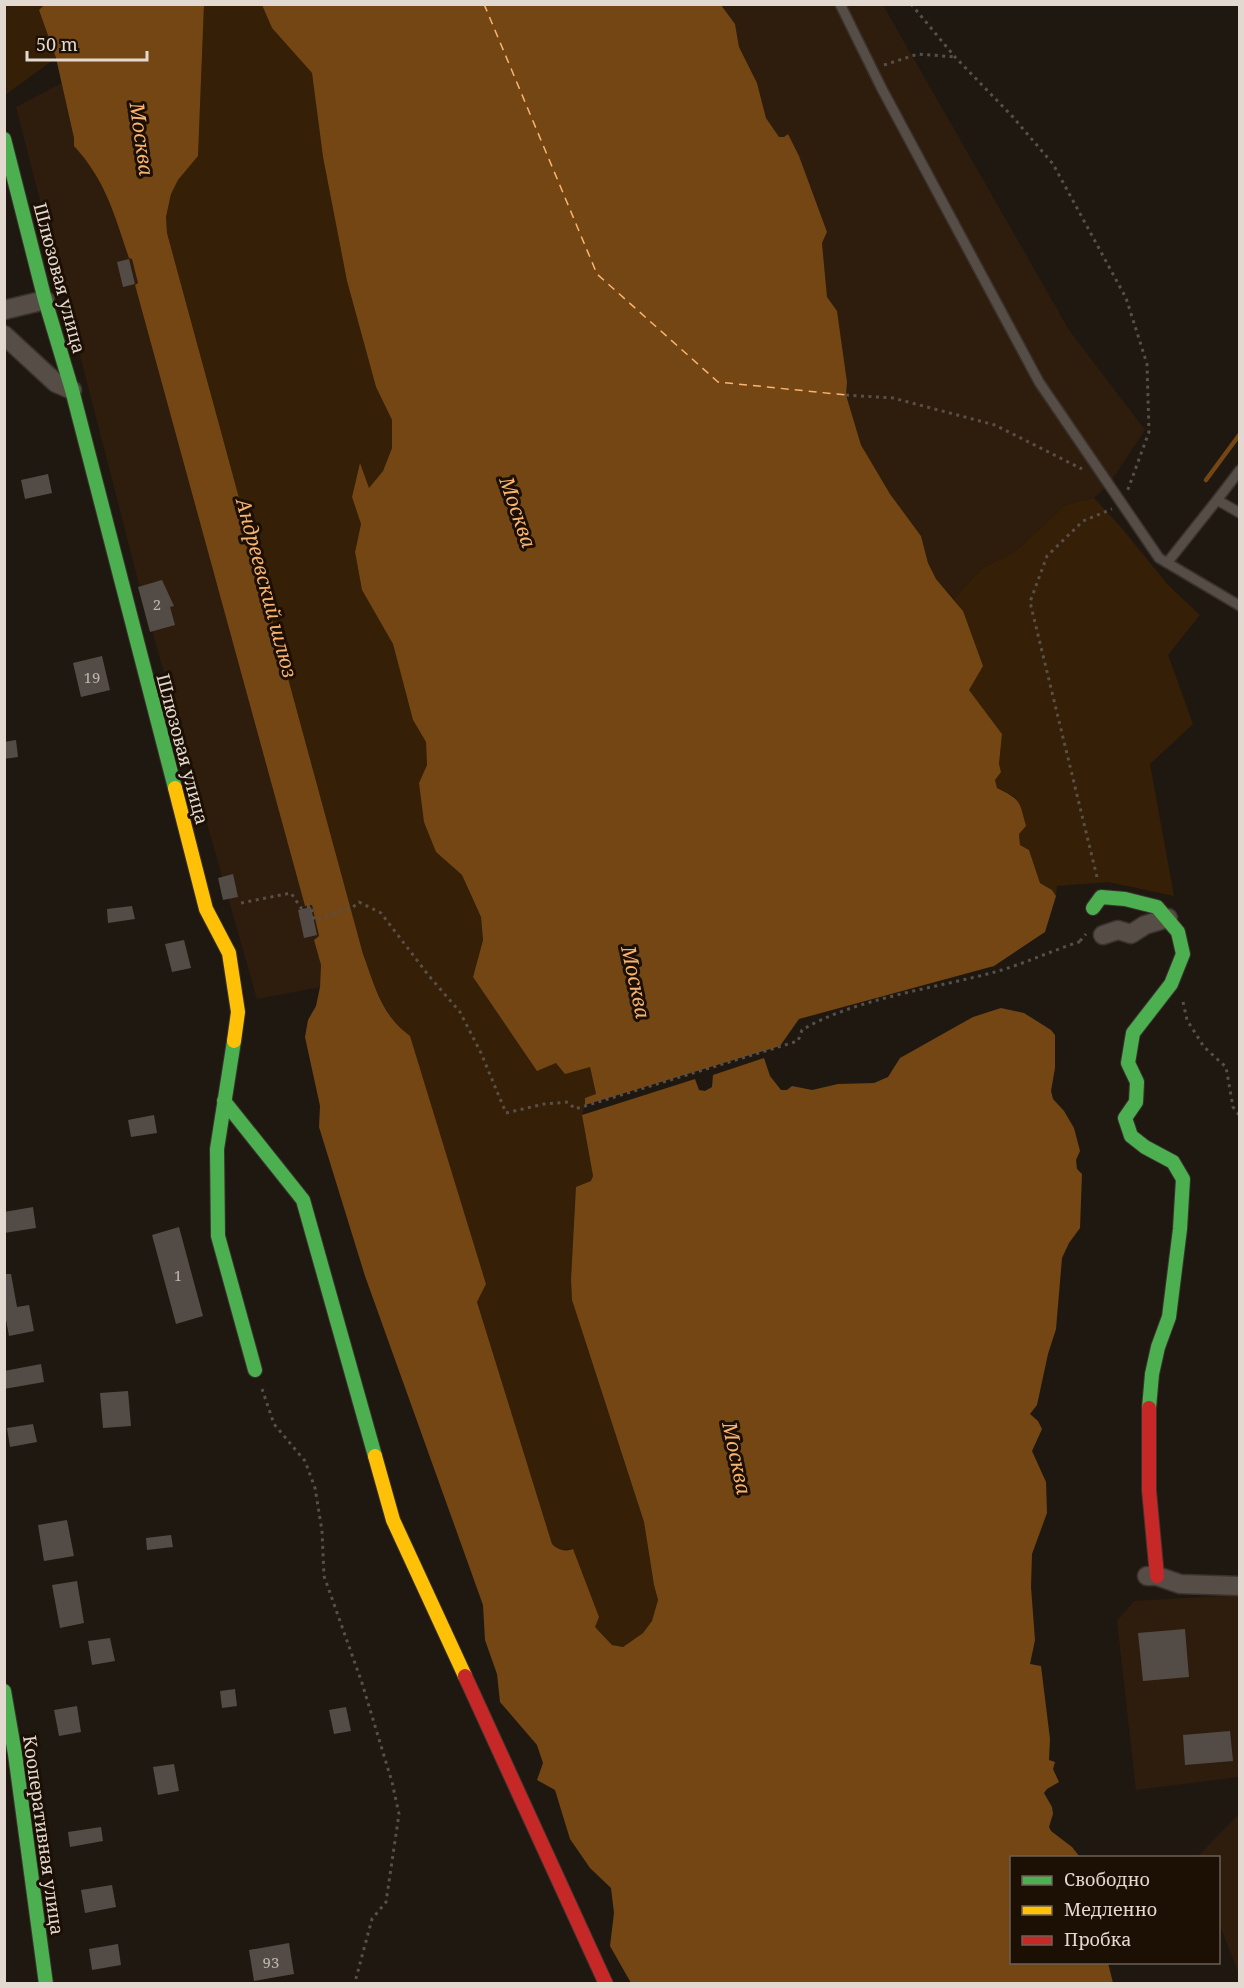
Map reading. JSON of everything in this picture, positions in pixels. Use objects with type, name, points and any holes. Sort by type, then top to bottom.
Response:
[{"type":"street","name":"Шлюзовая улица","points":[[4,139],[45,300],[72,390],[206,909],[230,953],[238,1012],[217,1149],[218,1236],[255,1370]]},
{"type":"street","points":[[4,310],[45,300]]},
{"type":"street","points":[[4,336],[56,383],[72,390]]},
{"type":"street","points":[[1097,903],[1125,898],[1157,908],[1178,932],[1183,954],[1171,984],[1133,1033],[1128,1063],[1137,1082],[1136,1102],[1125,1118],[1131,1136],[1145,1147],[1173,1162],[1183,1179],[1180,1229],[1169,1317],[1158,1347],[1149,1403],[1151,1576],[1180,1584],[1239,1586]]},
{"type":"street","points":[[1097,932],[1118,930],[1131,934],[1168,918]]},
{"type":"street","points":[[224,1101],[303,1200],[393,1520],[606,1983]]},
{"type":"street","name":"Кооперативная улица","points":[[4,1691],[15,1754],[46,1983]]},
{"type":"lane","points":[[840,4],[872,69],[1039,382],[1159,558],[1239,606]]},
{"type":"lane","points":[[1167,563],[1239,470]]},
{"type":"lane","points":[[1217,500],[1239,513]]},
{"type":"path","points":[[911,4],[955,57],[1012,116],[1053,164],[1126,298],[1147,364],[1149,432],[1122,504],[1083,521],[1047,556],[1030,602],[1097,903]]},
{"type":"path","points":[[872,69],[918,54],[955,57]]},
{"type":"path","points":[[846,395],[893,398],[995,425],[1110,483]]},
{"type":"path","points":[[241,903],[291,893],[301,908],[311,906],[314,920],[352,908],[359,902],[381,913],[460,1012],[482,1053],[506,1113],[568,1102],[575,1109],[586,1106],[798,1041],[802,1030],[819,1019],[997,971],[1080,941],[1097,932]]},
{"type":"path","points":[[1080,941],[1097,932]]},
{"type":"path","points":[[1171,984],[1180,992],[1187,1020],[1204,1047],[1226,1067],[1233,1107],[1239,1116]]},
{"type":"path","points":[[255,1370],[274,1424],[305,1461],[315,1488],[322,1531],[324,1576],[362,1683],[392,1782],[399,1814],[386,1902],[372,1919],[353,1983]]},
{"type":"shaded area","points":[[5,5],[44,5],[39,10],[56,58],[5,95],[7,89],[4,79]]},
{"type":"shaded area","points":[[204,5],[262,5],[272,28],[312,73],[323,157],[347,281],[376,387],[392,420],[392,448],[383,471],[369,489],[360,464],[352,497],[361,524],[355,552],[362,590],[393,644],[413,720],[426,742],[427,765],[419,783],[436,852],[462,875],[481,917],[483,939],[473,977],[537,1070],[556,1063],[590,1067],[596,1095],[585,1098],[582,1115],[593,1176],[571,1280],[572,1300],[644,1522],[658,1600],[653,1621],[643,1633],[623,1647],[612,1645],[595,1627],[572,1549],[561,1550],[552,1544],[477,1302],[486,1284],[410,1037],[386,1010],[363,954],[167,233],[166,217],[171,194],[178,180],[198,156]]},
{"type":"shaded area","points":[[721,5],[883,5],[1069,330],[1145,430],[1110,483],[1094,498],[1065,505],[1016,551],[981,569],[954,599],[936,579],[928,563],[921,536],[890,494],[861,445],[846,395],[847,382],[837,312],[827,298],[822,243],[827,232],[799,156],[788,134],[779,137],[766,118],[757,83],[739,47],[735,24]]},
{"type":"shaded area","points":[[62,83],[74,146],[91,165],[102,183],[132,259],[138,283],[135,285],[305,905],[312,905],[319,936],[314,940],[321,965],[320,987],[257,999],[140,588],[16,107]]},
{"type":"shaded area","points":[[1094,498],[1168,585],[1200,615],[1168,655],[1193,724],[1150,764],[1174,896],[1108,882],[1057,886],[1056,896],[1052,890],[1040,883],[1029,850],[1020,845],[1015,797],[997,788],[995,780],[1001,772],[999,764],[1002,734],[969,690],[963,611],[954,599],[981,569],[1016,551],[1065,505]]},
{"type":"shaded area","points":[[1239,1595],[1239,1777],[1136,1790],[1117,1621],[1134,1601]]},
{"type":"shaded area","points":[[1239,1814],[1239,1974],[1220,1926],[1220,1856],[1198,1856]]},
{"type":"water","name":"Москва","points":[[44,5],[204,5],[198,156],[178,180],[171,194],[166,217],[167,233],[363,954],[380,999],[392,1019],[410,1036],[486,1284],[477,1302],[552,1544],[562,1550],[573,1549],[599,1617],[595,1627],[612,1645],[623,1647],[643,1633],[652,1621],[658,1600],[644,1522],[572,1300],[576,1187],[591,1181],[593,1176],[582,1115],[695,1079],[699,1090],[705,1091],[712,1087],[713,1075],[764,1058],[770,1076],[781,1090],[787,1090],[792,1086],[812,1090],[838,1084],[874,1083],[888,1077],[900,1058],[973,1017],[1001,1008],[1024,1013],[1055,1035],[1055,1068],[1051,1091],[1053,1099],[1064,1111],[1074,1128],[1080,1151],[1076,1160],[1077,1169],[1082,1174],[1080,1228],[1062,1258],[1056,1329],[1037,1405],[1030,1414],[1038,1421],[1042,1429],[1032,1451],[1046,1482],[1047,1513],[1032,1554],[1031,1587],[1035,1640],[1030,1664],[1041,1666],[1050,1739],[1049,1760],[1055,1762],[1053,1769],[1059,1782],[1044,1793],[1052,1807],[1053,1814],[1049,1827],[1079,1856],[1010,1856],[1010,1964],[1108,1964],[1113,1983],[631,1983],[610,1946],[614,1913],[611,1888],[590,1868],[570,1839],[555,1790],[537,1780],[543,1763],[537,1745],[500,1702],[497,1674],[485,1640],[483,1605],[365,1276],[319,1127],[320,1106],[305,1037],[308,1020],[316,1006],[320,987],[321,965],[314,940],[319,936],[312,905],[305,906],[135,285],[138,283],[132,259],[129,258],[102,185],[74,146],[56,58],[39,10]]},
{"type":"water","name":"Москва","points":[[262,5],[721,5],[735,24],[739,47],[757,83],[766,118],[779,137],[788,134],[799,156],[827,232],[822,243],[827,297],[837,311],[847,382],[846,395],[861,445],[890,494],[921,536],[928,563],[936,579],[963,611],[983,666],[969,690],[1002,734],[999,764],[1001,772],[995,780],[997,788],[1015,798],[1020,806],[1026,826],[1019,834],[1020,845],[1029,850],[1040,883],[1052,890],[1056,896],[1045,932],[994,966],[799,1019],[780,1046],[585,1105],[585,1098],[596,1094],[590,1067],[565,1074],[556,1063],[537,1071],[473,977],[483,940],[481,917],[462,875],[436,852],[424,822],[419,783],[427,765],[426,742],[413,720],[393,644],[362,590],[355,552],[361,524],[352,497],[360,463],[369,488],[383,471],[392,448],[392,420],[376,387],[347,281],[323,157],[312,73],[272,28]]},
{"type":"building","points":[[129,259],[135,284],[123,287],[117,262]]},
{"type":"building","points":[[48,474],[52,493],[25,499],[21,480]]},
{"type":"building","points":[[162,580],[174,606],[170,607],[175,625],[150,632],[138,587]]},
{"type":"building","points":[[102,656],[110,690],[81,697],[73,663]]},
{"type":"building","points":[[16,740],[18,757],[4,759],[4,742]]},
{"type":"building","points":[[233,874],[238,897],[223,900],[218,878]]},
{"type":"building","points":[[132,906],[135,919],[108,923],[107,909]]},
{"type":"building","points":[[311,907],[317,935],[304,938],[298,910]]},
{"type":"building","points":[[184,940],[191,968],[172,972],[165,944]]},
{"type":"building","points":[[154,1115],[157,1133],[131,1137],[128,1120]]},
{"type":"building","points":[[33,1207],[36,1228],[4,1233],[4,1212]]},
{"type":"building","points":[[179,1227],[203,1316],[176,1324],[152,1235]]},
{"type":"building","points":[[4,1274],[11,1274],[17,1307],[29,1305],[34,1331],[9,1336],[4,1309]]},
{"type":"building","points":[[41,1364],[44,1382],[4,1389],[4,1371]]},
{"type":"building","points":[[128,1391],[131,1426],[103,1428],[100,1393]]},
{"type":"building","points":[[33,1424],[37,1442],[10,1447],[7,1428]]},
{"type":"building","points":[[67,1520],[74,1556],[44,1561],[38,1525]]},
{"type":"building","points":[[171,1535],[173,1547],[147,1550],[146,1538]]},
{"type":"building","points":[[77,1581],[84,1623],[60,1628],[52,1585]]},
{"type":"building","points":[[1185,1629],[1189,1677],[1143,1681],[1138,1633]]},
{"type":"building","points":[[110,1638],[115,1661],[92,1665],[88,1641]]},
{"type":"building","points":[[235,1689],[237,1706],[222,1708],[220,1691]]},
{"type":"building","points":[[77,1706],[81,1732],[59,1736],[54,1710]]},
{"type":"building","points":[[346,1707],[351,1731],[334,1734],[329,1710]]},
{"type":"building","points":[[1230,1731],[1233,1761],[1185,1765],[1183,1735]]},
{"type":"building","points":[[174,1764],[179,1791],[158,1795],[153,1767]]},
{"type":"building","points":[[101,1827],[103,1841],[70,1847],[68,1832]]},
{"type":"building","points":[[112,1885],[116,1907],[85,1913],[81,1890]]},
{"type":"building","points":[[289,1943],[294,1974],[254,1981],[249,1950]]},
{"type":"building","points":[[118,1944],[121,1965],[92,1970],[89,1949]]},
{"type":"waterway","points":[[1206,480],[1240,434]]},
{"type":"ferry route","points":[[484,4],[597,274],[718,382],[846,395]]},
{"type":"traffic: fast","points":[[4,139],[45,300],[72,390],[175,788]]},
{"type":"traffic: fast","points":[[1093,908],[1101,897],[1125,899],[1157,907],[1178,932],[1183,954],[1171,984],[1133,1033],[1128,1063],[1137,1082],[1136,1102],[1125,1118],[1131,1136],[1145,1147],[1173,1162],[1183,1179],[1180,1229],[1169,1317],[1158,1347],[1152,1374],[1149,1408]]},
{"type":"traffic: fast","points":[[234,1041],[217,1149],[218,1236],[255,1370]]},
{"type":"traffic: fast","points":[[224,1101],[303,1200],[375,1456]]},
{"type":"traffic: fast","points":[[4,1691],[15,1754],[46,1984]]},
{"type":"traffic: slow","points":[[175,788],[206,909],[229,953],[238,1012],[234,1041]]},
{"type":"traffic: slow","points":[[375,1456],[393,1520],[465,1676]]},
{"type":"traffic: jam","points":[[1149,1408],[1149,1490],[1157,1576]]},
{"type":"traffic: jam","points":[[465,1676],[606,1984]]},
{"type":"water label","name":"Андреевский шлюз","points":[[267,588]]}]
